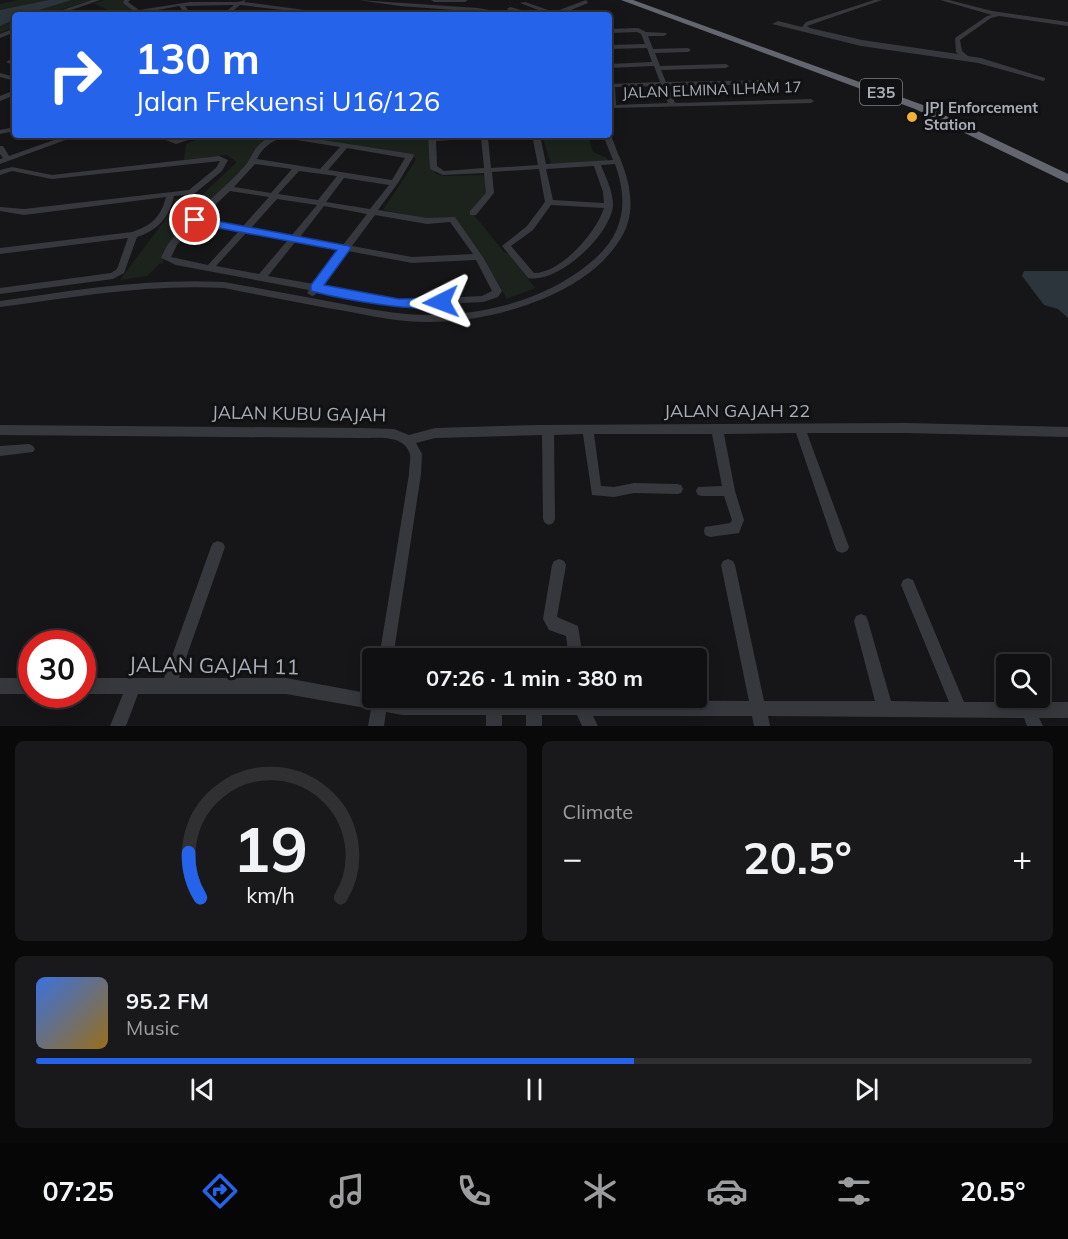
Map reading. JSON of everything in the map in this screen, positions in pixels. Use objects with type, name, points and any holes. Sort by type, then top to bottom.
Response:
[{"type":"highway","name":"E35","points":[[625,0],[918,107],[1068,180]]},
{"type":"highway","name":"E35","points":[[638,0],[920,103],[1068,172]]},
{"type":"highway","points":[[710,26],[724,28],[798,52]]},
{"type":"street","points":[[60,12],[97,0]]},
{"type":"street","points":[[126,0],[125,2],[138,12]]},
{"type":"street","points":[[361,0],[404,7],[486,12]]},
{"type":"street","points":[[434,0],[465,0]]},
{"type":"street","points":[[809,31],[805,28],[806,25],[868,0]]},
{"type":"street","points":[[790,27],[879,0]]},
{"type":"street","points":[[943,0],[982,11],[984,15],[952,36],[952,50],[946,53]]},
{"type":"street","points":[[949,0],[1011,14],[1068,23]]},
{"type":"street","points":[[229,12],[241,2]]},
{"type":"street","points":[[146,12],[171,4],[241,2],[303,12]]},
{"type":"street","points":[[560,12],[586,2]]},
{"type":"street","points":[[182,6],[190,12]]},
{"type":"street","points":[[466,10],[481,6],[520,12]]},
{"type":"street","points":[[974,9],[1068,23]]},
{"type":"street","points":[[965,57],[959,52],[958,37],[992,16],[1012,16]]},
{"type":"street","points":[[775,24],[809,31],[884,46],[946,53],[965,57],[1043,79],[978,61],[854,43],[775,24]]},
{"type":"street","points":[[612,31],[638,30],[644,34],[664,34]]},
{"type":"street","points":[[644,34],[672,105]]},
{"type":"street","points":[[612,47],[688,50]]},
{"type":"street","points":[[612,66],[726,66]]},
{"type":"street","points":[[664,84],[771,82]]},
{"type":"street","name":"JALAN ELMINA ILHAM 17","points":[[664,84],[612,85],[613,107],[812,101]]},
{"type":"street","points":[[0,148],[4,160],[68,138]]},
{"type":"street","points":[[166,138],[179,142],[190,138]]},
{"type":"street","points":[[228,188],[427,221],[454,220],[479,256],[497,288],[495,295],[483,298],[399,303],[172,261],[165,256],[195,220],[253,161],[254,155],[275,138]]},
{"type":"street","points":[[293,138],[409,155],[410,159],[306,300]]},
{"type":"street","points":[[432,138],[433,167],[437,172],[617,162]]},
{"type":"street","points":[[473,213],[490,196],[484,138]]},
{"type":"street","points":[[537,138],[549,202],[530,228],[506,246],[520,265],[534,278],[544,276],[582,250],[607,213],[608,196],[597,164]]},
{"type":"street","points":[[0,304],[178,282],[224,285],[416,318],[467,316],[532,300],[583,273],[610,250],[619,235],[627,211],[626,189],[608,138]]},
{"type":"street","points":[[323,171],[346,145]]},
{"type":"street","points":[[0,173],[12,169],[52,177],[219,158],[224,160],[198,188],[171,194],[24,212],[0,209]]},
{"type":"street","points":[[253,161],[394,183]]},
{"type":"street","points":[[210,268],[298,167]]},
{"type":"street","points":[[261,278],[343,174]]},
{"type":"street","points":[[0,251],[133,235],[151,230],[165,214],[171,194]]},
{"type":"street","points":[[549,202],[608,206]]},
{"type":"street","points":[[195,220],[412,260],[479,256]]},
{"type":"street","points":[[0,291],[113,276],[121,270],[133,235]]},
{"type":"street","name":"JALAN GAJAH 22","points":[[408,440],[435,433],[548,430],[907,428],[1068,432]]},
{"type":"street","points":[[711,531],[727,531],[737,525],[717,429]]},
{"type":"street","points":[[800,429],[842,547]]},
{"type":"street","name":"JALAN KUBU GAJAH","points":[[0,430],[369,433],[394,434],[408,440],[416,454],[415,474],[388,648]]},
{"type":"street","points":[[548,430],[549,519]]},
{"type":"street","points":[[588,430],[596,491],[614,492],[634,488],[677,489]]},
{"type":"street","points":[[0,451],[29,449]]},
{"type":"street","points":[[702,491],[729,491]]},
{"type":"street","points":[[169,686],[218,547]]},
{"type":"street","points":[[728,565],[762,726]]},
{"type":"street","points":[[559,566],[556,600],[550,620],[554,625],[573,631],[575,648]]},
{"type":"street","points":[[908,585],[960,710]]},
{"type":"street","points":[[861,621],[885,710]]},
{"type":"street","points":[[0,686],[18,686]]},
{"type":"street","name":"JALAN GAJAH 11","points":[[96,686],[286,686],[362,697]]},
{"type":"street","points":[[118,726],[133,686]]},
{"type":"street","points":[[376,726],[379,708]]},
{"type":"street","name":"JALAN GAJAH 11","points":[[402,708],[495,710],[550,708]]},
{"type":"street","points":[[583,708],[590,726]]},
{"type":"street","name":"JALAN GAJAH 11","points":[[700,708],[1068,710]]},
{"type":"street","points":[[1028,709],[1035,726]]},
{"type":"street","points":[[494,726],[495,710]]},
{"type":"street","points":[[534,710],[534,726]]},
{"type":"shaded area","points":[[18,0],[93,0],[54,12],[12,12],[12,28],[0,33],[0,4]]},
{"type":"shaded area","points":[[49,0],[71,0],[33,12],[12,12],[12,20],[0,26],[0,10]]},
{"type":"shaded area","points":[[105,0],[124,0],[123,2],[136,12],[112,12],[93,3]]},
{"type":"shaded area","points":[[199,138],[270,138],[253,161],[163,251],[163,264],[160,263],[147,276],[120,280],[171,212],[175,199],[203,194],[237,162],[227,155],[184,160],[186,144]]},
{"type":"shaded area","points":[[310,138],[433,138],[435,173],[443,176],[486,175],[491,193],[474,215],[504,252],[509,254],[535,288],[507,299],[480,252],[454,217],[426,219],[383,210],[416,160],[413,154]]},
{"type":"shaded area","points":[[543,138],[588,138],[593,152],[607,158],[609,162],[551,164]]},
{"type":"shaded area","points":[[1024,271],[1068,271],[1068,318],[1058,309],[1044,305],[1022,276]]},
{"type":"place","name":"JPJ Enforcement Station","points":[[912,117]]},
{"type":"route","points":[[195,220],[345,248],[315,288],[399,303],[441,302]]}]
